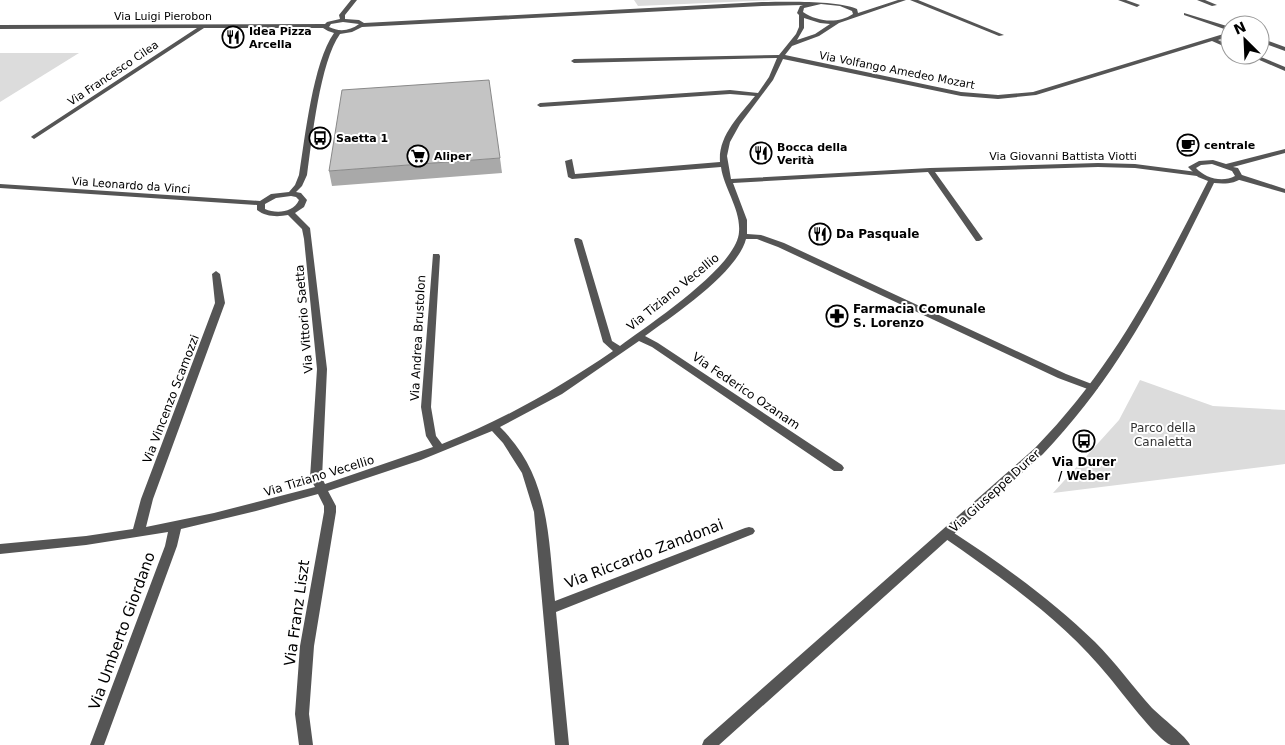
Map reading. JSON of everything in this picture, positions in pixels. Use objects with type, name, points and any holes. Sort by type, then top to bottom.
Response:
[{"type":"street","points":[[343,20],[342,15],[354,0]]},
{"type":"street","points":[[851,0],[805,6],[800,9],[801,30],[780,57],[775,73],[726,143],[725,164],[728,181],[741,212],[744,236],[758,237],[780,245],[1062,376],[1093,388]]},
{"type":"street","points":[[745,6],[775,7],[801,14],[814,20],[838,21],[851,19],[856,15],[903,0]]},
{"type":"street","points":[[913,0],[1001,35]]},
{"type":"street","points":[[1121,0],[1137,5]]},
{"type":"street","points":[[1200,0],[1214,5]]},
{"type":"street","points":[[362,25],[357,20],[343,20],[326,26],[327,29],[338,32],[357,29],[362,25],[823,3],[852,8],[857,13],[856,15]]},
{"type":"street","points":[[1186,14],[1220,26]]},
{"type":"street","points":[[791,44],[817,34],[838,21]]},
{"type":"street","name":"Via Luigi Pierobon","points":[[0,27],[326,26]]},
{"type":"street","name":"Via Francesco Cilea","points":[[34,137],[203,27]]},
{"type":"street","points":[[291,194],[298,186],[303,175],[326,60],[334,35],[338,32]]},
{"type":"street","name":"Via Volfango Amedeo Mozart","points":[[780,57],[961,94],[1001,98],[1034,94],[1220,37]]},
{"type":"street","points":[[1212,39],[1220,43]]},
{"type":"street","points":[[1270,44],[1285,49]]},
{"type":"street","points":[[574,62],[754,56],[780,57]]},
{"type":"street","points":[[1270,62],[1285,69]]},
{"type":"street","points":[[1277,65],[1285,64]]},
{"type":"street","points":[[540,105],[730,92],[760,94]]},
{"type":"street","points":[[1228,166],[1285,151]]},
{"type":"street","points":[[569,161],[572,177],[725,164]]},
{"type":"street","points":[[1197,174],[1192,167],[1199,163],[1213,162],[1228,166],[1238,173],[1239,177],[1285,191]]},
{"type":"street","name":"Via Giovanni Battista Viotti","points":[[728,181],[930,170],[1121,165],[1197,174],[1212,180],[1230,181],[1239,177]]},
{"type":"street","points":[[930,170],[978,239]]},
{"type":"street","name":"Via Giuseppe Durer","points":[[709,745],[1040,451],[1070,420],[1145,309],[1212,180]]},
{"type":"street","name":"Via Leonardo da Vinci","points":[[0,186],[261,204]]},
{"type":"street","points":[[291,194],[301,197],[303,203],[290,212],[269,213],[261,210],[261,204],[274,196],[291,194]]},
{"type":"street","name":"Via Vittorio Saetta","points":[[290,212],[306,228],[313,278],[322,369],[316,478],[321,489]]},
{"type":"street","name":"Via Tiziano Vecellio","points":[[0,550],[33,548],[138,533],[175,527],[251,510],[321,489],[440,449],[493,426],[556,392],[639,337],[688,299],[731,260],[744,236]]},
{"type":"street","points":[[578,240],[608,342],[620,350]]},
{"type":"street","name":"Via Andrea Brustolon","points":[[436,256],[426,407],[432,436],[440,449]]},
{"type":"street","name":"Via Vincenzo Scamozzi","points":[[138,533],[147,498],[220,303],[216,274]]},
{"type":"street","name":"Via Federico Ozanam","points":[[639,337],[655,345],[838,468]]},
{"type":"street","name":"Via Riccardo Zandonai","points":[[493,426],[507,440],[528,473],[540,512],[551,608],[562,745]]},
{"type":"street","name":"Via Franz Liszt","points":[[306,745],[302,714],[307,646],[330,512],[330,506],[321,489]]},
{"type":"street","name":"Via Umberto Giordano","points":[[96,745],[171,546],[175,527]]},
{"type":"street","name":"Via Riccardo Zandonai","points":[[551,608],[749,531]]},
{"type":"street","points":[[947,534],[1011,579],[1090,647],[1167,734],[1184,745]]},
{"type":"green space","points":[[634,0],[777,0],[638,6]]},
{"type":"green space","points":[[0,53],[79,53],[0,102]]},
{"type":"green space","name":"Parco della Canaletta","points":[[1140,380],[1213,406],[1285,410],[1285,464],[1053,493],[1119,420]]},
{"type":"building","name":"Aliper","points":[[489,80],[500,158],[329,171],[342,90]]},
{"type":"place","name":"Idea Pizza Arcella","points":[[233,37]]},
{"type":"place","name":"Saetta 1","points":[[320,138]]},
{"type":"place","name":"centrale","points":[[1188,145]]},
{"type":"place","name":"Bocca della Verità","points":[[761,153]]},
{"type":"place","name":"Aliper","points":[[418,156]]},
{"type":"place","name":"Da Pasquale","points":[[820,234]]},
{"type":"place","name":"Farmacia Comunale S. Lorenzo","points":[[837,316]]},
{"type":"place","name":"Via Durer / Weber","points":[[1084,441]]}]
